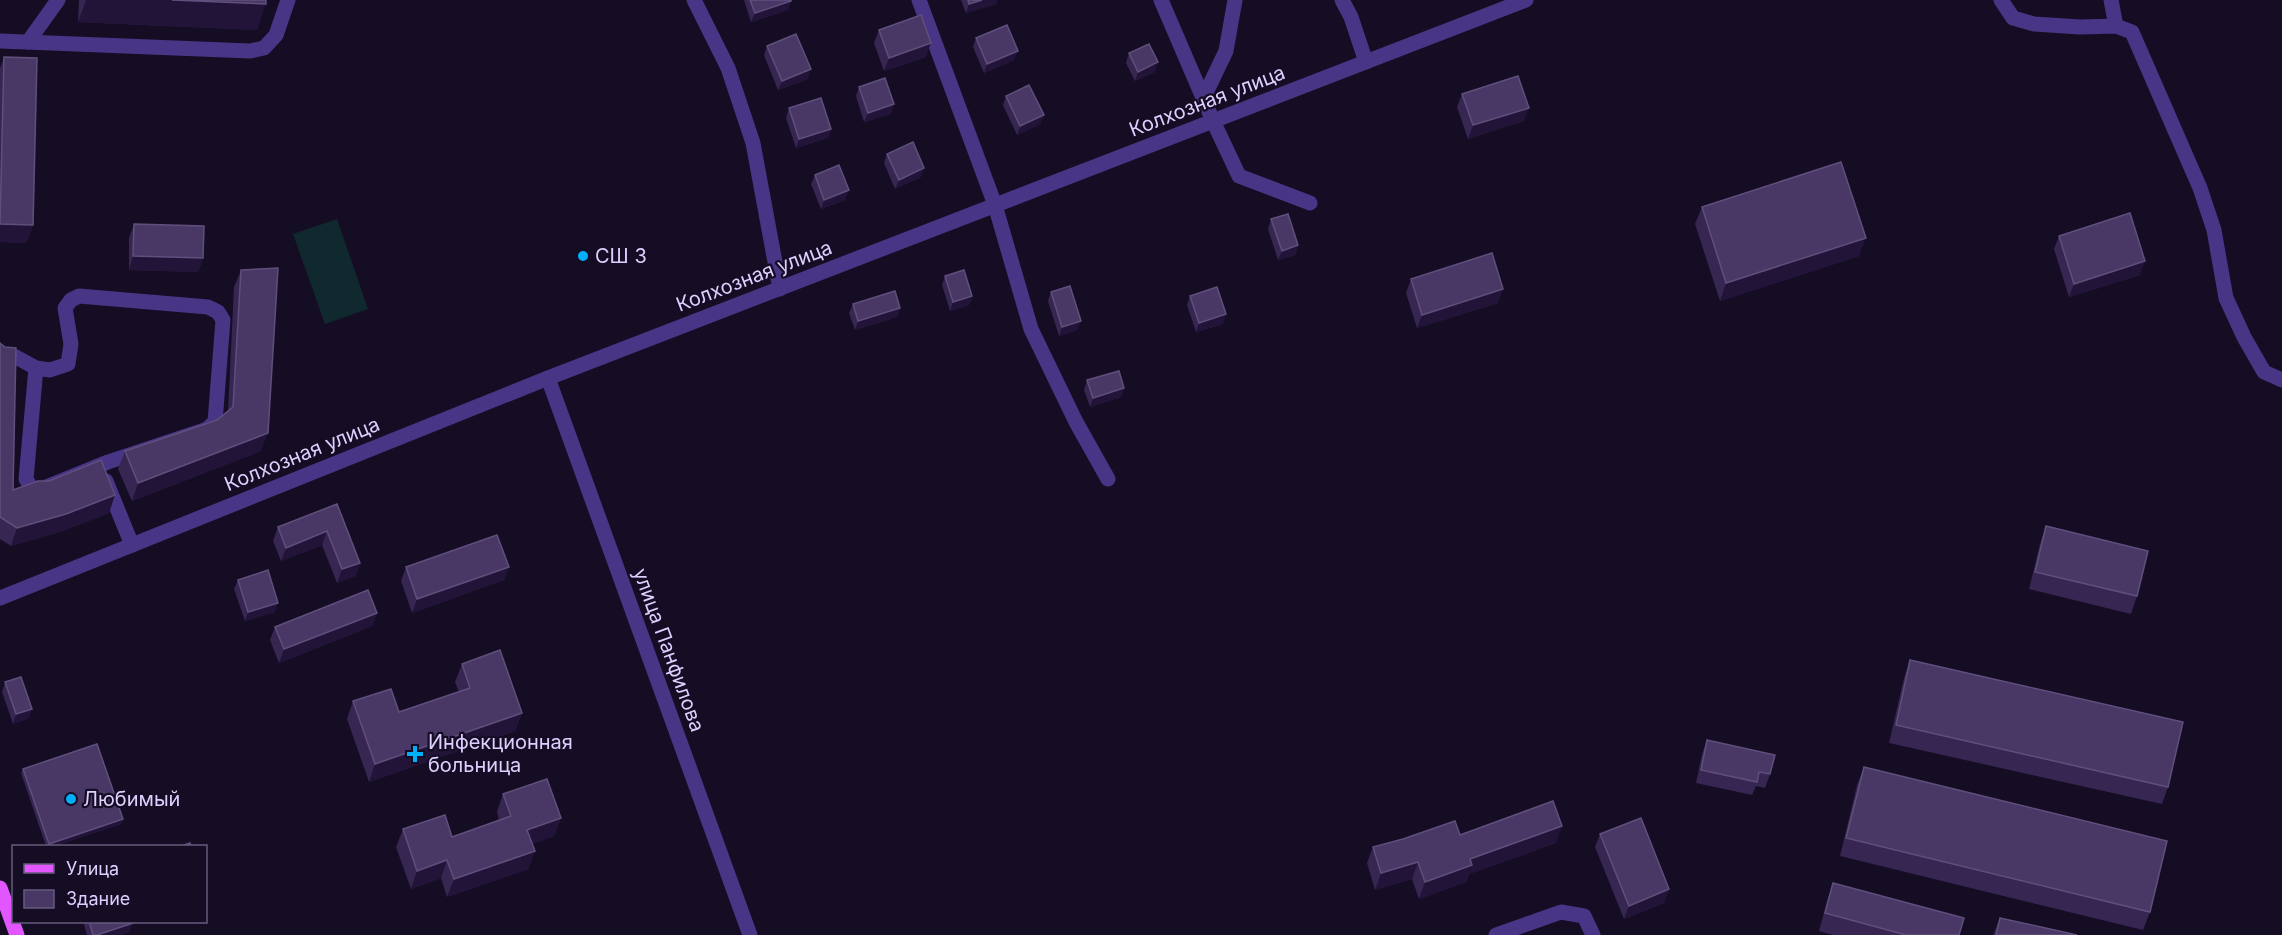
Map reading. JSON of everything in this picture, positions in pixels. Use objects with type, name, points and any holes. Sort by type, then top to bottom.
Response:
[{"type":"main road","points":[[0,888],[12,921]]},
{"type":"street","points":[[28,42],[58,0]]},
{"type":"street","points":[[0,41],[249,51],[264,48],[276,35],[288,0]]},
{"type":"street","points":[[694,0],[728,68],[753,143],[780,289]]},
{"type":"street","points":[[919,0],[995,205],[1031,328],[1076,422],[1108,479]]},
{"type":"street","points":[[1161,0],[1239,176],[1310,203]]},
{"type":"street","points":[[1203,99],[1226,51],[1235,0]]},
{"type":"street","points":[[1342,0],[1351,17],[1366,62]]},
{"type":"street","name":"Колхозная улица","points":[[0,598],[548,378],[1526,0]]},
{"type":"street","points":[[2001,0],[2013,18],[2034,24],[2080,27],[2116,26],[2132,32],[2187,158],[2214,230],[2226,298],[2244,337],[2264,372],[2282,380]]},
{"type":"street","points":[[2111,0],[2116,26]]},
{"type":"street","points":[[0,355],[16,357],[36,368],[50,370],[68,364],[71,344],[65,308],[71,300],[79,296],[208,307],[218,312],[223,320],[214,422],[207,429],[100,465],[39,490],[32,489],[26,479],[36,368]]},
{"type":"street","name":"улица Панфилова","points":[[548,378],[750,935]]},
{"type":"street","points":[[100,465],[132,545]]},
{"type":"street","points":[[1496,935],[1561,912],[1584,916],[1593,935]]},
{"type":"green space","points":[[337,219],[368,309],[325,324],[293,234]]},
{"type":"building","points":[[172,0],[266,0],[266,4]]},
{"type":"building","points":[[750,0],[791,0],[791,1],[755,13]]},
{"type":"building","points":[[968,0],[982,0],[969,4]]},
{"type":"building","points":[[921,15],[931,43],[889,58],[879,30]]},
{"type":"building","points":[[1007,25],[1018,51],[987,64],[976,38]]},
{"type":"building","points":[[796,34],[811,69],[782,81],[767,46]]},
{"type":"building","points":[[1149,44],[1158,62],[1138,72],[1129,53]]},
{"type":"building","points":[[4,57],[37,58],[33,225],[0,224]]},
{"type":"building","points":[[1518,76],[1529,108],[1473,125],[1462,94]]},
{"type":"building","points":[[885,78],[894,104],[868,113],[859,87]]},
{"type":"building","points":[[1029,85],[1044,115],[1020,126],[1006,96]]},
{"type":"building","points":[[821,98],[831,129],[799,139],[789,108]]},
{"type":"building","points":[[913,142],[924,168],[899,180],[887,154]]},
{"type":"building","points":[[1841,162],[1866,238],[1726,283],[1702,207]]},
{"type":"building","points":[[839,165],[849,190],[824,200],[815,175]]},
{"type":"building","points":[[2130,213],[2145,261],[2074,284],[2059,236]]},
{"type":"building","points":[[1288,214],[1298,245],[1282,251],[1271,219]]},
{"type":"building","points":[[134,224],[204,226],[203,258],[133,256]]},
{"type":"building","points":[[1492,253],[1503,289],[1422,315],[1411,279]]},
{"type":"building","points":[[278,268],[268,433],[138,483],[125,451],[217,420],[233,407],[241,270]]},
{"type":"building","points":[[964,270],[972,296],[953,302],[945,276]]},
{"type":"building","points":[[1070,286],[1081,321],[1062,327],[1051,292]]},
{"type":"building","points":[[1217,287],[1226,314],[1199,323],[1190,296]]},
{"type":"building","points":[[895,291],[900,308],[858,321],[853,304]]},
{"type":"building","points":[[0,343],[5,347],[16,348],[13,490],[38,481],[49,481],[101,460],[115,495],[66,514],[17,528],[0,517]]},
{"type":"building","points":[[1119,371],[1124,388],[1093,398],[1087,380]]},
{"type":"building","points":[[337,504],[360,563],[342,569],[327,531],[286,548],[278,527]]},
{"type":"building","points":[[2046,526],[2148,551],[2137,596],[2035,572]]},
{"type":"building","points":[[497,535],[509,567],[417,599],[406,567]]},
{"type":"building","points":[[268,570],[278,603],[248,612],[238,580]]},
{"type":"building","points":[[368,590],[377,613],[284,649],[275,627]]},
{"type":"building","points":[[500,650],[522,713],[375,764],[353,701],[391,689],[399,712],[470,688],[462,664]]},
{"type":"building","points":[[1910,660],[2183,722],[2168,787],[1896,725]]},
{"type":"building","points":[[21,677],[32,709],[16,714],[5,682]]},
{"type":"building","points":[[1707,740],[1775,755],[1770,774],[1759,772],[1757,782],[1701,770]]},
{"type":"building","name":"Любимый","points":[[97,744],[123,819],[49,844],[23,769]]},
{"type":"building","points":[[1864,767],[2167,841],[2150,912],[1846,838]]},
{"type":"building","points":[[547,779],[561,818],[527,830],[535,851],[454,879],[447,860],[417,871],[403,829],[445,815],[452,837],[511,816],[503,794]]},
{"type":"building","points":[[1553,801],[1562,826],[1470,859],[1472,865],[1425,882],[1418,862],[1381,873],[1373,847],[1455,821],[1460,835]]},
{"type":"building","points":[[1641,818],[1669,889],[1629,906],[1600,834]]},
{"type":"building","points":[[1833,883],[1964,918],[1959,935],[1906,935],[1825,913]]},
{"type":"building","points":[[2000,918],[2077,935],[1996,935]]},
{"type":"building","points":[[90,923],[133,923],[97,935],[93,935]]},
{"type":"place","name":"СШ 3","points":[[583,256]]},
{"type":"place","name":"Инфекционная больница","points":[[415,754]]},
{"type":"place","name":"Любимый","points":[[71,799]]}]
